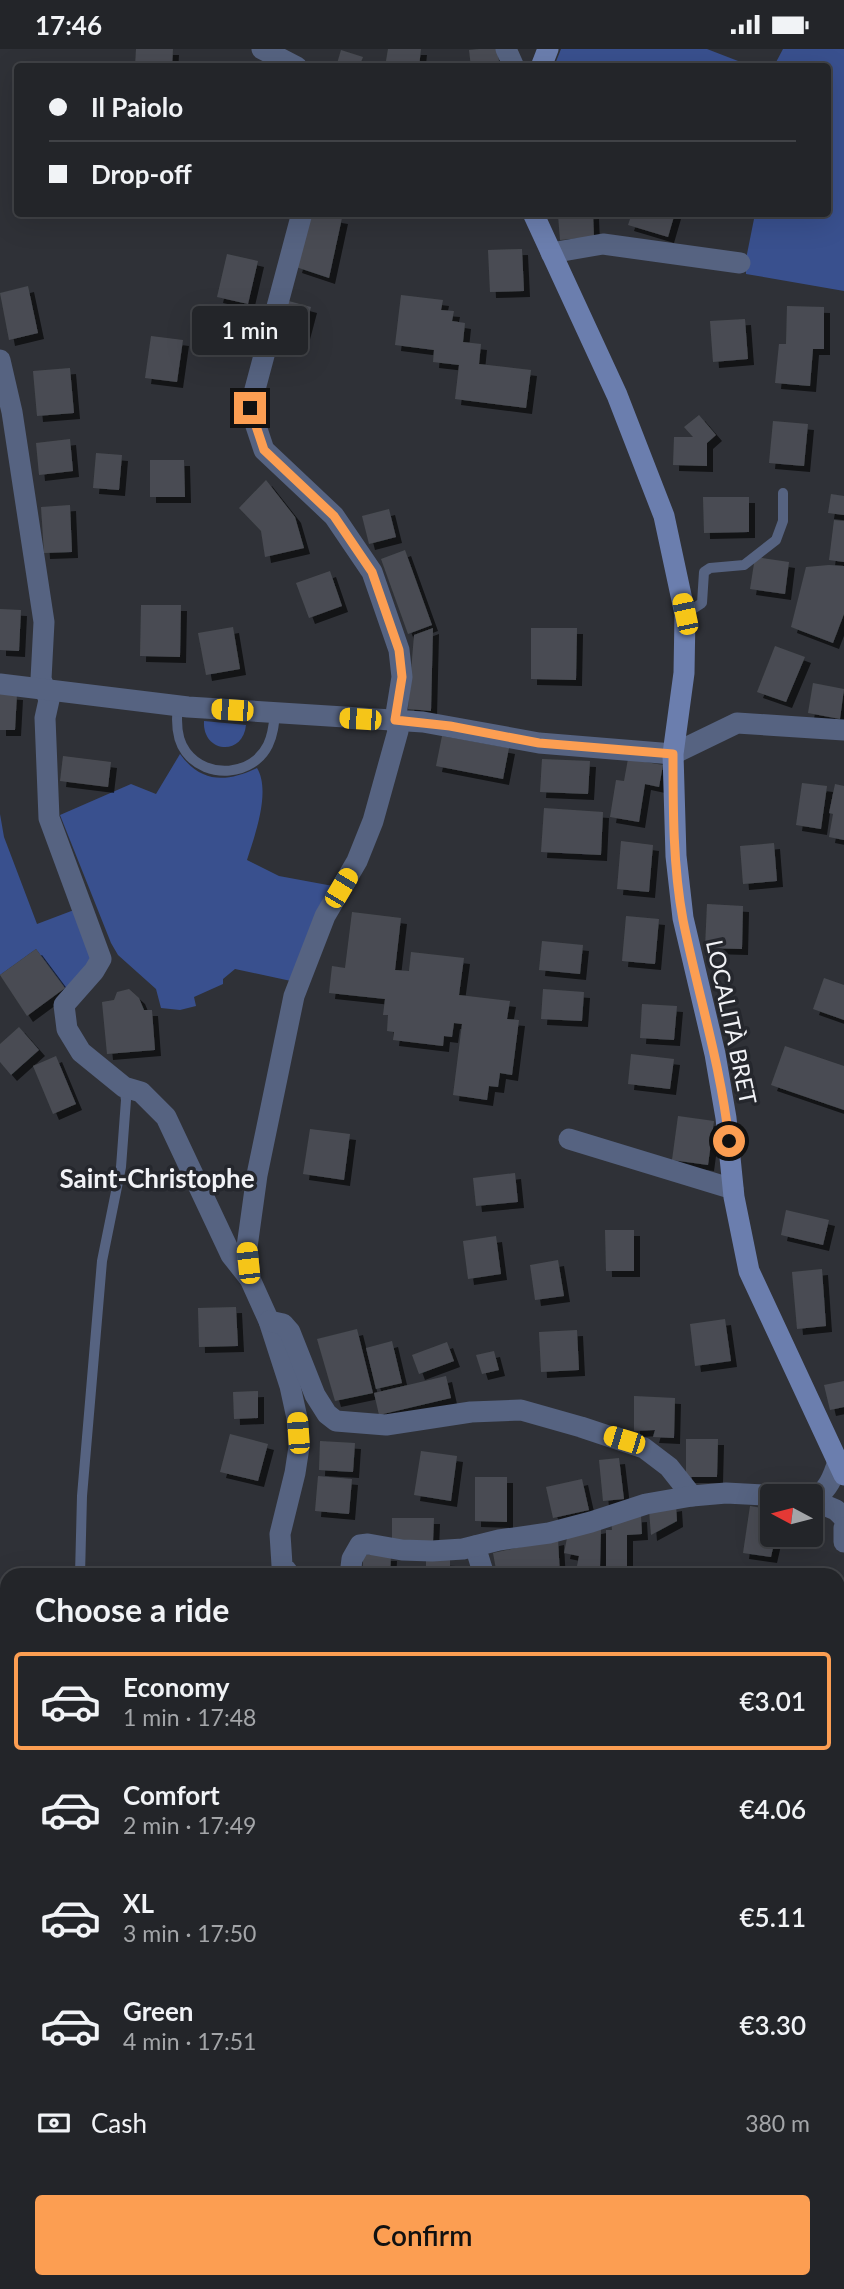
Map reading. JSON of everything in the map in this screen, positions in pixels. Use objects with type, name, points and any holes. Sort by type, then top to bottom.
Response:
[{"type":"street","points":[[262,49],[289,63]]},
{"type":"street","points":[[250,1279],[247,1247],[257,1175],[293,996],[326,916],[357,861],[373,821],[398,731],[395,720],[402,677],[399,650],[372,572],[334,516],[264,450],[250,408],[301,217]]},
{"type":"street","name":"LOCALITÀ BRET","points":[[535,217],[617,395],[664,516],[685,614],[684,673],[673,761],[676,856],[683,918],[715,1054],[726,1118],[733,1189],[749,1271],[841,1468]]},
{"type":"street","points":[[551,253],[603,244],[740,263]]},
{"type":"street","points":[[0,360],[12,412],[44,622],[41,679],[48,700],[44,717],[49,818],[101,958],[94,971],[64,1005],[67,1029],[81,1052],[124,1087],[141,1092],[166,1117],[231,1255],[250,1279],[269,1321],[290,1386],[297,1418],[299,1447],[280,1534],[284,1568]]},
{"type":"street","points":[[0,684],[178,705],[450,726],[539,743],[673,761],[737,723],[844,730]]},
{"type":"street","points":[[569,1139],[733,1189]]},
{"type":"street","points":[[269,1321],[283,1324],[290,1332],[315,1395],[327,1414],[336,1421],[386,1425],[471,1412],[521,1411],[644,1448],[669,1467],[692,1496]]},
{"type":"street","points":[[823,1493],[841,1468]]},
{"type":"street","points":[[351,1568],[352,1559],[360,1545],[432,1551],[475,1546],[591,1523],[646,1504],[726,1493],[760,1495]]},
{"type":"street","points":[[823,1505],[836,1510],[844,1518]]},
{"type":"street","points":[[844,1528],[844,1542]]},
{"type":"street","points":[[475,1546],[482,1568]]},
{"type":"lane","points":[[685,614],[702,603],[704,572],[710,568],[744,565],[776,540],[783,521],[783,493]]},
{"type":"lane","points":[[178,705],[179,738],[186,753],[198,764],[229,772],[245,767],[259,758],[268,745],[275,713]]},
{"type":"lane","points":[[80,1568],[82,1496],[102,1261],[121,1167],[126,1100],[124,1087]]},
{"type":"shaded area","points":[[561,49],[707,49],[743,63],[592,62],[555,63]]},
{"type":"shaded area","points":[[783,49],[844,49],[844,291],[746,274],[746,259],[754,217],[831,217],[831,63],[776,63]]},
{"type":"shaded area","points":[[204,721],[246,725],[238,742],[223,747],[209,740]]},
{"type":"shaded area","points":[[180,754],[197,771],[216,777],[235,776],[257,768],[261,778],[262,801],[247,860],[279,876],[333,886],[291,981],[235,969],[223,979],[223,984],[194,997],[196,1006],[180,1010],[161,1008],[156,989],[118,955],[60,815],[131,784],[156,794]]},
{"type":"shaded area","points":[[0,814],[4,837],[37,924],[74,910],[91,959],[77,980],[65,988],[36,949],[0,975]]},
{"type":"building","points":[[136,49],[173,49],[172,63],[135,63]]},
{"type":"building","points":[[388,49],[421,49],[419,63],[386,63]]},
{"type":"building","points":[[497,49],[499,63],[471,63],[469,50]]},
{"type":"building","points":[[341,50],[363,57],[361,63],[337,63]]},
{"type":"building","points":[[311,217],[342,218],[329,278],[296,267]]},
{"type":"building","points":[[558,217],[593,217],[594,237],[560,240]]},
{"type":"building","points":[[631,217],[674,217],[668,237],[628,225]]},
{"type":"building","points":[[522,249],[524,291],[490,292],[488,250]]},
{"type":"building","points":[[227,254],[258,261],[248,304],[217,297]]},
{"type":"building","points":[[28,286],[38,333],[9,340],[0,293]]},
{"type":"building","points":[[401,295],[443,300],[441,310],[454,311],[452,321],[465,323],[463,342],[481,344],[479,364],[531,370],[526,408],[455,399],[459,365],[433,362],[434,350],[395,345]]},
{"type":"building","points":[[285,300],[311,307],[302,341],[276,334]]},
{"type":"building","points":[[787,306],[824,307],[824,349],[813,349],[810,386],[775,383],[779,344],[786,344]]},
{"type":"building","points":[[745,319],[748,359],[713,362],[710,321]]},
{"type":"building","points":[[151,336],[183,340],[177,382],[145,378]]},
{"type":"building","points":[[70,368],[74,413],[37,416],[33,371]]},
{"type":"building","points":[[699,415],[716,435],[707,443],[707,466],[673,465],[674,437],[693,437],[684,427]]},
{"type":"building","points":[[773,421],[808,424],[804,466],[769,463]]},
{"type":"building","points":[[70,439],[73,471],[39,475],[36,443]]},
{"type":"building","points":[[96,453],[122,455],[119,490],[93,488]]},
{"type":"building","points":[[150,460],[184,460],[185,497],[150,497]]},
{"type":"building","points":[[266,480],[295,517],[304,548],[265,557],[261,531],[239,508]]},
{"type":"building","points":[[831,494],[844,496],[844,515],[828,513]]},
{"type":"building","points":[[703,497],[749,497],[749,532],[704,533]]},
{"type":"building","points":[[70,505],[72,552],[44,553],[41,507]]},
{"type":"building","points":[[389,509],[396,537],[369,544],[362,516]]},
{"type":"building","points":[[834,520],[844,521],[844,562],[829,560]]},
{"type":"building","points":[[405,550],[432,625],[408,634],[381,559]]},
{"type":"building","points":[[755,557],[789,562],[785,594],[750,589]]},
{"type":"building","points":[[844,566],[844,614],[833,643],[791,627],[806,567]]},
{"type":"building","points":[[330,571],[342,606],[309,618],[296,583]]},
{"type":"building","points":[[141,605],[181,605],[180,657],[140,656]]},
{"type":"building","points":[[0,609],[21,610],[19,651],[0,650]]},
{"type":"building","points":[[233,627],[240,669],[206,675],[198,633]]},
{"type":"building","points":[[433,628],[431,711],[408,709],[414,635]]},
{"type":"building","points":[[531,628],[577,628],[576,680],[531,679]]},
{"type":"building","points":[[775,646],[805,657],[786,702],[757,692]]},
{"type":"building","points":[[813,683],[844,689],[840,719],[808,713]]},
{"type":"building","points":[[0,693],[17,694],[15,730],[0,730]]},
{"type":"building","points":[[442,736],[509,748],[503,779],[436,766]]},
{"type":"building","points":[[63,756],[111,762],[108,787],[60,781]]},
{"type":"building","points":[[542,759],[590,761],[588,794],[540,792]]},
{"type":"building","points":[[628,759],[663,765],[659,787],[645,784],[639,822],[610,817],[616,780],[624,781]]},
{"type":"building","points":[[802,783],[827,786],[821,829],[796,825]]},
{"type":"building","points":[[835,784],[844,786],[844,840],[829,837],[833,814],[829,813]]},
{"type":"building","points":[[544,808],[603,812],[601,855],[541,852]]},
{"type":"building","points":[[621,841],[653,845],[649,892],[617,889]]},
{"type":"building","points":[[774,843],[777,881],[743,884],[740,846]]},
{"type":"building","points":[[707,904],[743,906],[742,949],[705,948]]},
{"type":"building","points":[[352,912],[401,918],[395,970],[409,971],[411,952],[464,958],[459,995],[510,1001],[507,1019],[519,1020],[512,1075],[500,1073],[498,1087],[489,1086],[487,1100],[453,1095],[462,1024],[454,1023],[452,1037],[444,1036],[443,1046],[393,1040],[394,1032],[387,1031],[388,1015],[383,1015],[385,999],[329,993],[332,966],[345,968]]},
{"type":"building","points":[[626,916],[659,919],[655,964],[622,961]]},
{"type":"building","points":[[542,941],[583,945],[580,974],[539,970]]},
{"type":"building","points":[[36,949],[65,988],[27,1016],[0,975]]},
{"type":"building","points":[[824,978],[844,985],[844,1020],[813,1009]]},
{"type":"building","points":[[129,989],[139,998],[144,1010],[152,1010],[155,1050],[107,1054],[102,1002],[114,1000],[117,992]]},
{"type":"building","points":[[543,989],[584,992],[582,1021],[541,1019]]},
{"type":"building","points":[[642,1004],[677,1006],[674,1040],[640,1038]]},
{"type":"building","points":[[19,1027],[39,1050],[11,1075],[0,1062],[0,1044]]},
{"type":"building","points":[[785,1046],[844,1066],[844,1110],[771,1085]]},
{"type":"building","points":[[631,1054],[674,1059],[670,1089],[628,1084]]},
{"type":"building","points":[[56,1056],[76,1104],[53,1114],[33,1066]]},
{"type":"building","points":[[678,1116],[714,1121],[708,1165],[672,1160]]},
{"type":"building","points":[[310,1129],[350,1134],[344,1180],[303,1174]]},
{"type":"building","points":[[515,1173],[518,1202],[476,1206],[473,1178]]},
{"type":"building","points":[[786,1210],[829,1220],[823,1245],[781,1235]]},
{"type":"building","points":[[605,1230],[634,1230],[634,1271],[606,1271]]},
{"type":"building","points":[[496,1236],[501,1274],[468,1279],[463,1241]]},
{"type":"building","points":[[558,1260],[564,1296],[535,1300],[530,1265]]},
{"type":"building","points":[[822,1269],[826,1326],[797,1329],[792,1272]]},
{"type":"building","points":[[236,1307],[238,1346],[199,1347],[198,1308]]},
{"type":"building","points":[[725,1319],[731,1361],[695,1366],[690,1324]]},
{"type":"building","points":[[357,1329],[373,1393],[335,1401],[317,1339]]},
{"type":"building","points":[[577,1330],[579,1370],[541,1372],[539,1332]]},
{"type":"building","points":[[392,1341],[402,1383],[376,1389],[366,1348]]},
{"type":"building","points":[[447,1342],[454,1361],[419,1374],[412,1355]]},
{"type":"building","points":[[494,1351],[499,1370],[482,1374],[476,1355]]},
{"type":"building","points":[[446,1376],[451,1398],[379,1415],[374,1393]]},
{"type":"building","points":[[844,1381],[844,1407],[830,1410],[824,1385]]},
{"type":"building","points":[[258,1391],[258,1418],[234,1419],[233,1392]]},
{"type":"building","points":[[634,1396],[675,1398],[674,1438],[653,1437],[655,1430],[634,1431]]},
{"type":"building","points":[[230,1434],[268,1444],[258,1481],[220,1472]]},
{"type":"building","points":[[686,1439],[718,1439],[717,1477],[686,1477]]},
{"type":"building","points":[[320,1441],[355,1443],[353,1472],[319,1470]]},
{"type":"building","points":[[421,1451],[457,1456],[451,1501],[414,1495]]},
{"type":"building","points":[[619,1458],[624,1499],[603,1501],[599,1460]]},
{"type":"building","points":[[318,1476],[352,1479],[349,1514],[315,1511]]},
{"type":"building","points":[[475,1477],[507,1477],[507,1522],[475,1521]]},
{"type":"building","points":[[582,1479],[589,1510],[553,1518],[546,1487]]},
{"type":"building","points":[[676,1505],[677,1521],[651,1535],[649,1510]]},
{"type":"building","points":[[750,1506],[760,1508],[760,1547],[773,1547],[771,1557],[743,1553]]},
{"type":"building","points":[[641,1516],[642,1534],[627,1535],[627,1568],[606,1568],[606,1530],[612,1530],[611,1518]]},
{"type":"building","points":[[392,1518],[434,1518],[433,1542],[392,1541]]},
{"type":"building","points":[[601,1527],[600,1568],[577,1566],[579,1556],[564,1553],[568,1533]]},
{"type":"building","points":[[558,1539],[560,1568],[496,1568],[493,1553]]},
{"type":"building","points":[[363,1555],[391,1555],[390,1568],[363,1568]]},
{"type":"building","points":[[426,1559],[450,1560],[450,1568],[426,1568]]},
{"type":"district","name":"Saint-Christophe","points":[[157,1178]]},
{"type":"route","points":[[250,408],[264,450],[334,516],[372,572],[399,650],[402,677],[395,720],[450,726],[539,743],[673,754],[676,856],[683,918],[715,1054],[729,1141]]}]
